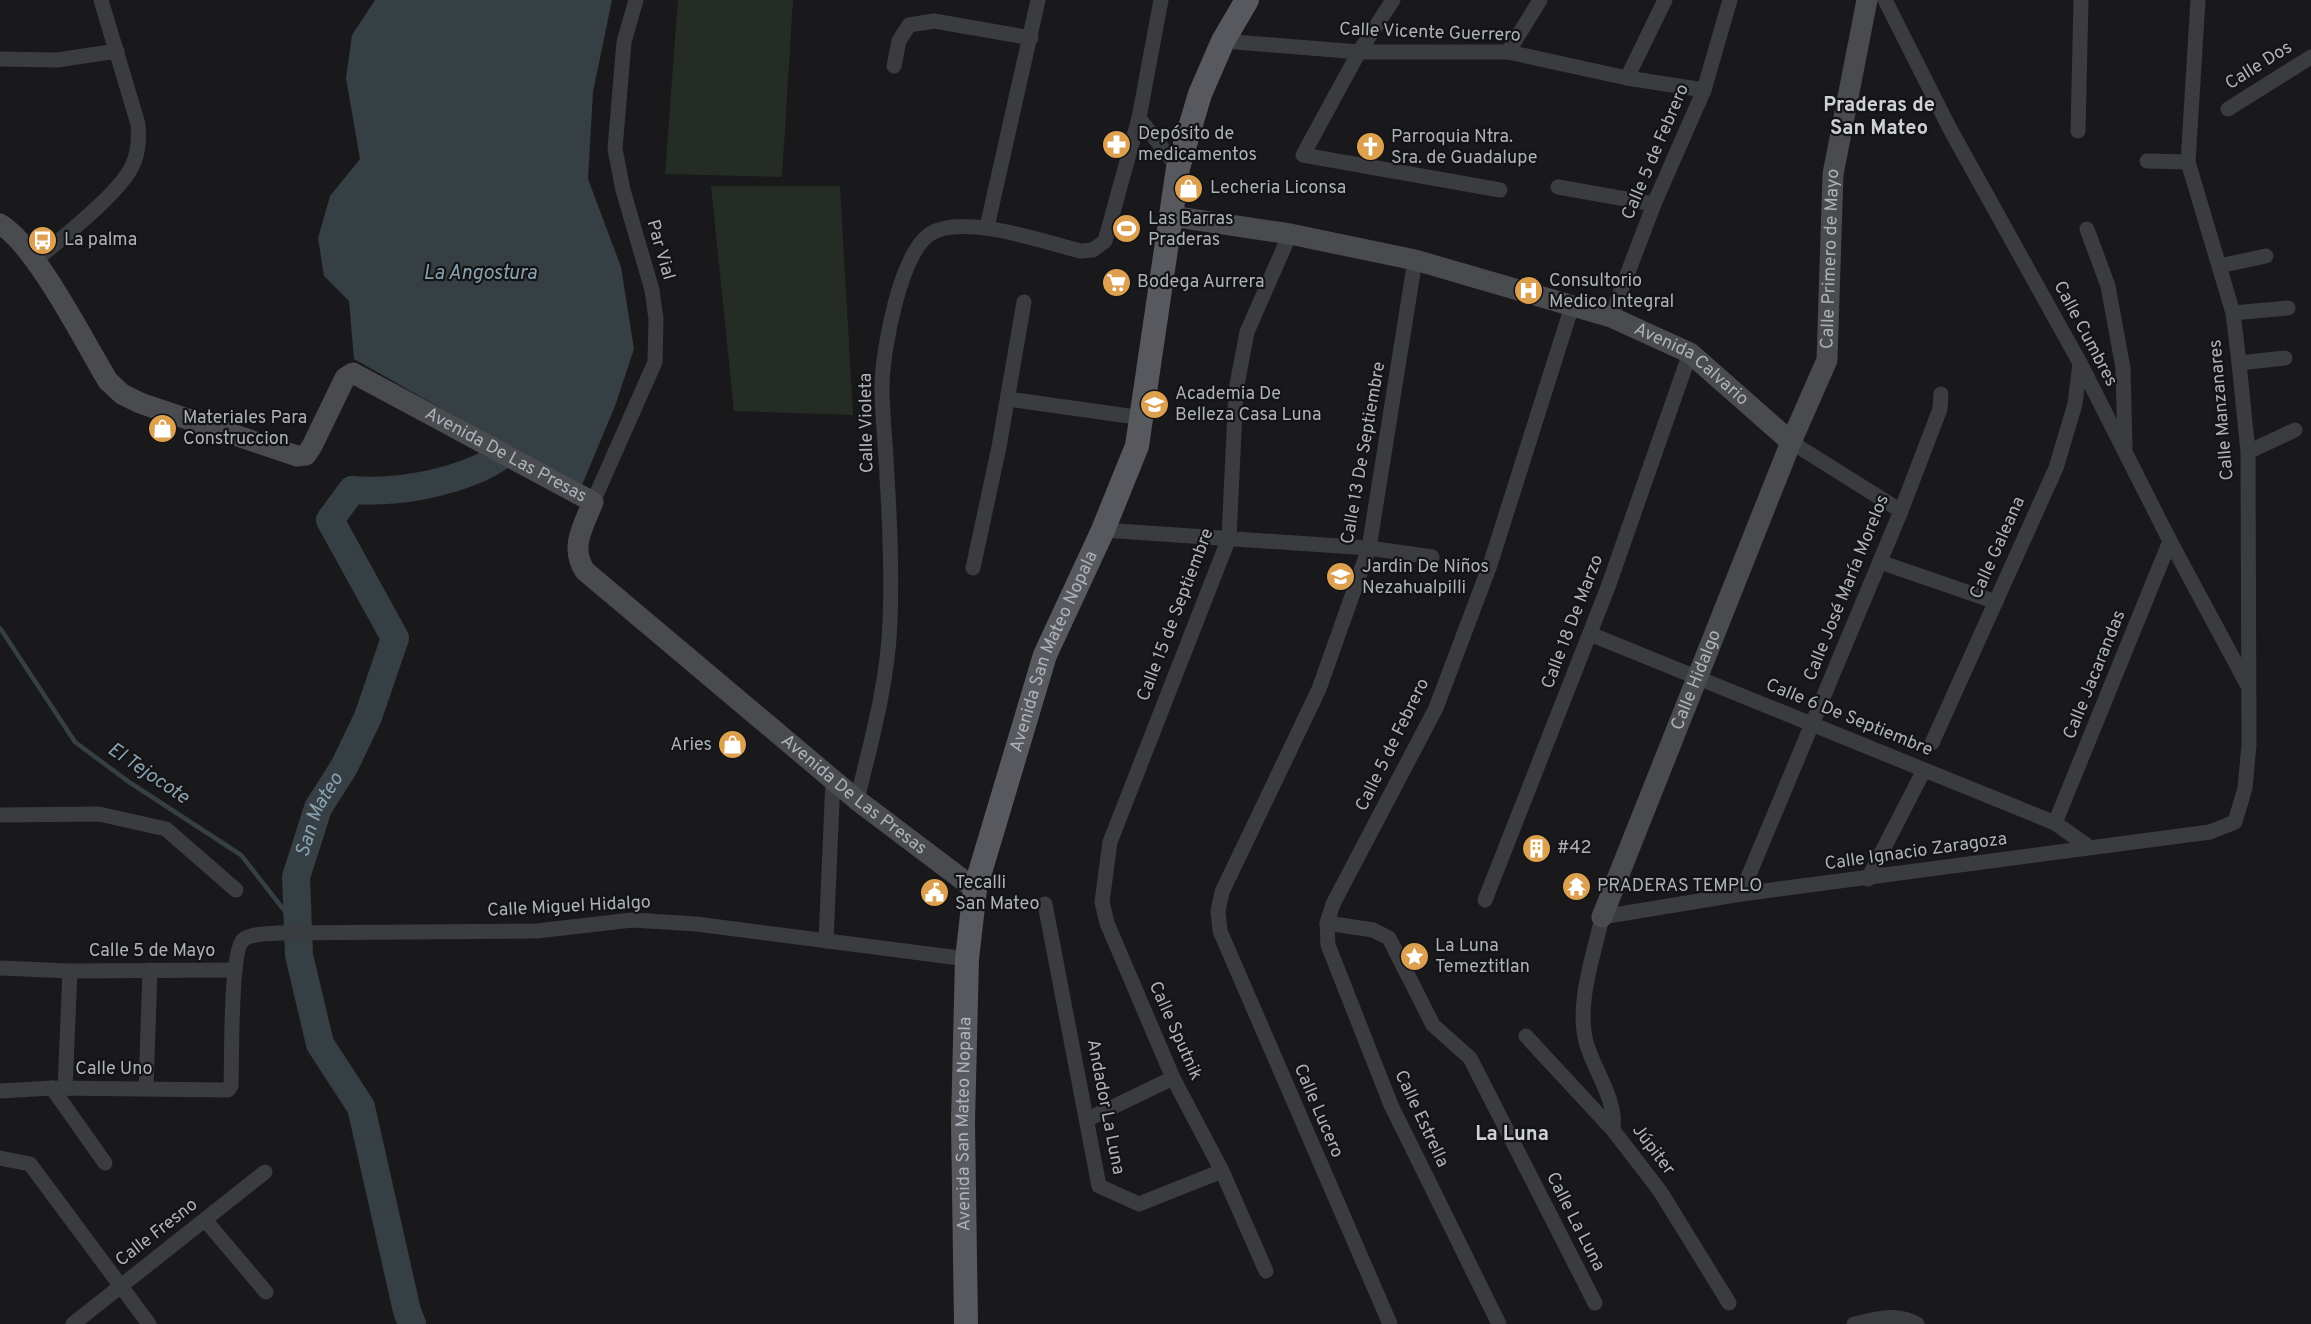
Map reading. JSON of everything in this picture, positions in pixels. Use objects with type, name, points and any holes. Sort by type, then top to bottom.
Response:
[{"type":"main road","name":"Avenida San Mateo Nopala","points":[[966,1324],[963,1122],[967,959],[975,889],[1045,655],[1128,473],[1143,418],[1178,168],[1200,94],[1223,41],[1247,0]]},
{"type":"street","points":[[35,261],[104,200],[133,166],[139,145],[138,124],[101,0]]},
{"type":"street","name":"Par Vial","points":[[593,502],[655,362],[656,319],[652,290],[623,189],[615,149],[624,42],[636,0]]},
{"type":"street","points":[[987,227],[1038,0]]},
{"type":"street","name":"Calle Violeta","points":[[857,800],[880,701],[890,624],[889,509],[882,385],[891,313],[909,262],[930,234],[956,226],[987,227],[1080,251],[1093,250],[1105,241],[1139,117],[1161,0]]},
{"type":"street","points":[[1393,0],[1359,52],[1303,155],[1500,190]]},
{"type":"street","points":[[1508,52],[1540,0]]},
{"type":"street","points":[[1627,78],[1665,0]]},
{"type":"street","name":"Calle 5 de Febrero","points":[[1611,317],[1654,204],[1704,90],[1730,0]]},
{"type":"street","name":"Calle Primero de Mayo","points":[[1791,442],[1827,360],[1833,174],[1868,0]]},
{"type":"street","name":"Calle Cumbres","points":[[1885,0],[1950,129],[2080,363],[2170,542],[2250,688]]},
{"type":"street","points":[[2078,131],[2081,0]]},
{"type":"street","name":"Calle Manzanares","points":[[2200,1],[2188,162],[2233,313],[2248,452],[2250,688],[2246,788],[2235,822]]},
{"type":"street","points":[[894,66],[899,41],[909,25],[934,21],[1031,38]]},
{"type":"street","name":"Calle Vicente Guerrero","points":[[1223,41],[1359,52],[1508,52],[1627,78],[1704,90]]},
{"type":"street","points":[[0,60],[57,60],[117,51]]},
{"type":"street","name":"Calle Dos","points":[[2228,109],[2311,57]]},
{"type":"street","points":[[1139,117],[1178,168]]},
{"type":"street","points":[[2147,161],[2188,162]]},
{"type":"street","points":[[1558,188],[1654,204]]},
{"type":"street","name":"Avenida Calvario","points":[[1171,216],[1290,234],[1415,260],[1611,317],[1690,354],[1791,442],[1901,511]]},
{"type":"street","name":"Avenida De Las Presas","points":[[0,224],[18,238],[35,261],[108,381],[122,394],[140,403],[297,456],[306,454],[312,446],[345,378],[353,374],[362,376],[593,502],[576,544],[576,553],[585,570],[857,800],[975,889]]},
{"type":"street","points":[[2087,229],[2108,286],[2123,368],[2126,454]]},
{"type":"street","name":"Calle 15 de Septiembre","points":[[1102,902],[1104,869],[1110,842],[1229,538],[1236,390],[1247,332],[1290,234]]},
{"type":"street","points":[[2219,266],[2266,256]]},
{"type":"street","name":"Calle 13 De Septiembre","points":[[1218,911],[1222,892],[1319,689],[1369,548],[1415,260]]},
{"type":"street","points":[[973,568],[1008,399],[1024,302]]},
{"type":"street","name":"Calle 5 de Febrero","points":[[1327,923],[1333,904],[1436,708],[1490,565],[1572,306]]},
{"type":"street","points":[[2233,313],[2288,308]]},
{"type":"street","name":"Calle 18 De Marzo","points":[[1485,900],[1590,634],[1690,354]]},
{"type":"street","points":[[2239,363],[2285,358]]},
{"type":"street","name":"Calle Galeana","points":[[1932,743],[2055,468],[2075,404],[2080,363]]},
{"type":"street","name":"Calle José María Morelos","points":[[1741,894],[1901,511],[1940,409],[1941,394]]},
{"type":"street","points":[[1008,399],[1143,418]]},
{"type":"street","points":[[2248,452],[2295,430]]},
{"type":"street","name":"Calle Hidalgo","points":[[1602,917],[1791,442]]},
{"type":"street","points":[[1103,530],[1369,548],[1432,557]]},
{"type":"street","name":"Calle Jacarandas","points":[[2055,823],[2170,542]]},
{"type":"street","points":[[1880,562],[1996,602]]},
{"type":"street","name":"Calle 6 De Septiembre","points":[[1590,634],[2055,823],[2089,848]]},
{"type":"street","points":[[1868,879],[1924,770]]},
{"type":"street","points":[[826,941],[833,780]]},
{"type":"street","points":[[0,815],[99,814],[166,829],[236,890]]},
{"type":"street","name":"Calle Ignacio Zaragoza","points":[[1602,917],[1741,894],[2210,832],[2235,822]]},
{"type":"street","name":"Calle Sputnik","points":[[1102,902],[1107,923],[1173,1078],[1222,1171],[1266,1271]]},
{"type":"street","name":"Andador La Luna","points":[[1045,904],[1099,1186],[1140,1204],[1222,1171]]},
{"type":"street","name":"Calle Lucero","points":[[1218,911],[1220,931],[1390,1324]]},
{"type":"street","points":[[1602,917],[1584,1002],[1583,1023],[1586,1042],[1614,1112],[1613,1130]]},
{"type":"street","name":"Calle Miguel Hidalgo","points":[[279,933],[537,931],[632,920],[696,924],[967,959]]},
{"type":"street","name":"Calle La Luna","points":[[1327,923],[1373,930],[1389,938],[1433,1025],[1470,1058],[1595,1303]]},
{"type":"street","name":"Calle Estrella","points":[[1327,923],[1328,945],[1391,1105],[1499,1324]]},
{"type":"street","name":"Calle 5 de Mayo","points":[[0,968],[70,971],[235,970],[239,945],[244,938],[279,933]]},
{"type":"street","points":[[147,1088],[150,970]]},
{"type":"street","name":"Calle Uno","points":[[0,1091],[147,1088],[228,1090],[231,1086],[235,970]]},
{"type":"street","points":[[70,971],[59,1089],[105,1163]]},
{"type":"street","name":"Júpiter","points":[[1526,1036],[1613,1130],[1660,1191],[1729,1303]]},
{"type":"street","points":[[1088,1119],[1173,1078]]},
{"type":"street","points":[[0,1158],[30,1164],[150,1324]]},
{"type":"street","name":"Calle Fresno","points":[[73,1324],[265,1172]]},
{"type":"street","points":[[206,1221],[266,1292]]},
{"type":"street","points":[[1854,1324],[1889,1317],[1904,1317],[1917,1324]]},
{"type":"shaded area","points":[[678,0],[793,0],[782,177],[665,174]]},
{"type":"shaded area","points":[[711,186],[840,186],[853,415],[734,411]]},
{"type":"water","name":"La Angostura","points":[[375,0],[612,0],[593,92],[588,179],[621,267],[634,349],[615,406],[582,485],[532,460],[354,359],[349,301],[324,276],[318,238],[330,196],[360,159],[346,78],[352,35]]},
{"type":"waterway","name":"San Mateo","points":[[412,1324],[407,1311],[361,1107],[320,1044],[299,955],[296,877],[318,808],[344,767],[368,717],[395,638],[330,520],[352,490],[401,489],[450,479],[480,468],[512,448]]},
{"type":"waterway","name":"El Tejocote","points":[[0,628],[75,742],[129,782],[241,855],[298,928]]},
{"type":"place","name":"Depósito de medicamentos","points":[[1117,144]]},
{"type":"place","name":"Parroquia Ntra. Sra. de Guadalupe","points":[[1370,147]]},
{"type":"place","name":"Lecheria Liconsa","points":[[1189,188]]},
{"type":"place","name":"Las Barras Praderas","points":[[1127,229]]},
{"type":"place","name":"La palma","points":[[43,240]]},
{"type":"place","name":"Bodega Aurrera","points":[[1116,282]]},
{"type":"place","name":"Consultorio Medico Integral","points":[[1528,291]]},
{"type":"place","name":"Academia De Belleza Casa Luna","points":[[1154,404]]},
{"type":"place","name":"Materiales Para Construccion","points":[[162,428]]},
{"type":"place","name":"Jardin De Niños Nezahualpilli","points":[[1341,577]]},
{"type":"place","name":"Aries","points":[[733,745]]},
{"type":"place","name":"#42","points":[[1536,848]]},
{"type":"place","name":"PRADERAS TEMPLO","points":[[1576,886]]},
{"type":"place","name":"Tecalli San Mateo","points":[[934,893]]},
{"type":"place","name":"La Luna Temeztitlan","points":[[1414,956]]},
{"type":"district","name":"Praderas de San Mateo","points":[[1879,118]]},
{"type":"district","name":"La Luna","points":[[1512,1135]]}]
